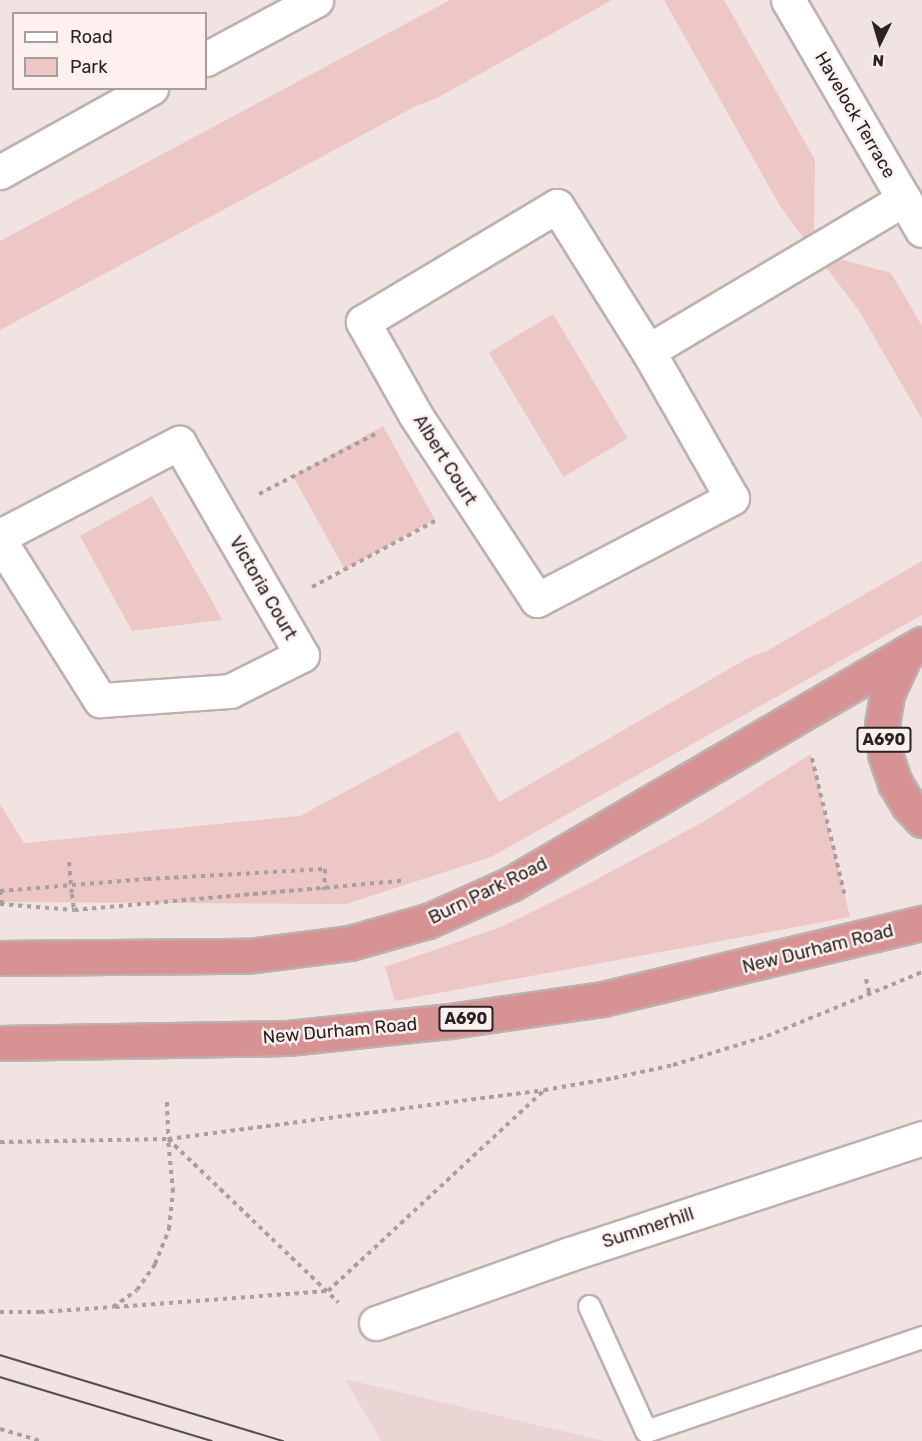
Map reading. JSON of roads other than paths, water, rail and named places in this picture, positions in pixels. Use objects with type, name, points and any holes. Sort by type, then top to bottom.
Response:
[{"type":"highway","name":"Burn Park Road","points":[[0,958],[248,956],[350,943],[428,921],[511,884],[914,648]]},
{"type":"highway","name":"A690","points":[[914,648],[887,694],[882,724],[885,754],[895,783],[908,805],[922,820]]},
{"type":"highway","name":"New Durham Road","points":[[0,1043],[288,1038],[450,1021],[603,999],[922,923]]},
{"type":"street","points":[[207,58],[316,0]]},
{"type":"street","name":"Havelock Terrace","points":[[788,0],[922,230]]},
{"type":"street","points":[[0,172],[147,90]]},
{"type":"street","points":[[648,351],[904,199]]},
{"type":"street","name":"Albert Court","points":[[556,206],[648,351],[732,498],[537,600],[415,414],[363,322],[556,206]]},
{"type":"street","name":"Victoria Court","points":[[0,536],[179,443],[302,655],[230,690],[100,700],[0,541]]},
{"type":"street","name":"Summerhill","points":[[376,1323],[581,1251],[922,1138]]},
{"type":"lane","points":[[589,1306],[646,1431],[922,1338]]},
{"type":"tram line","points":[[0,1355],[283,1441]]},
{"type":"tram line","points":[[0,1377],[212,1441]]}]
